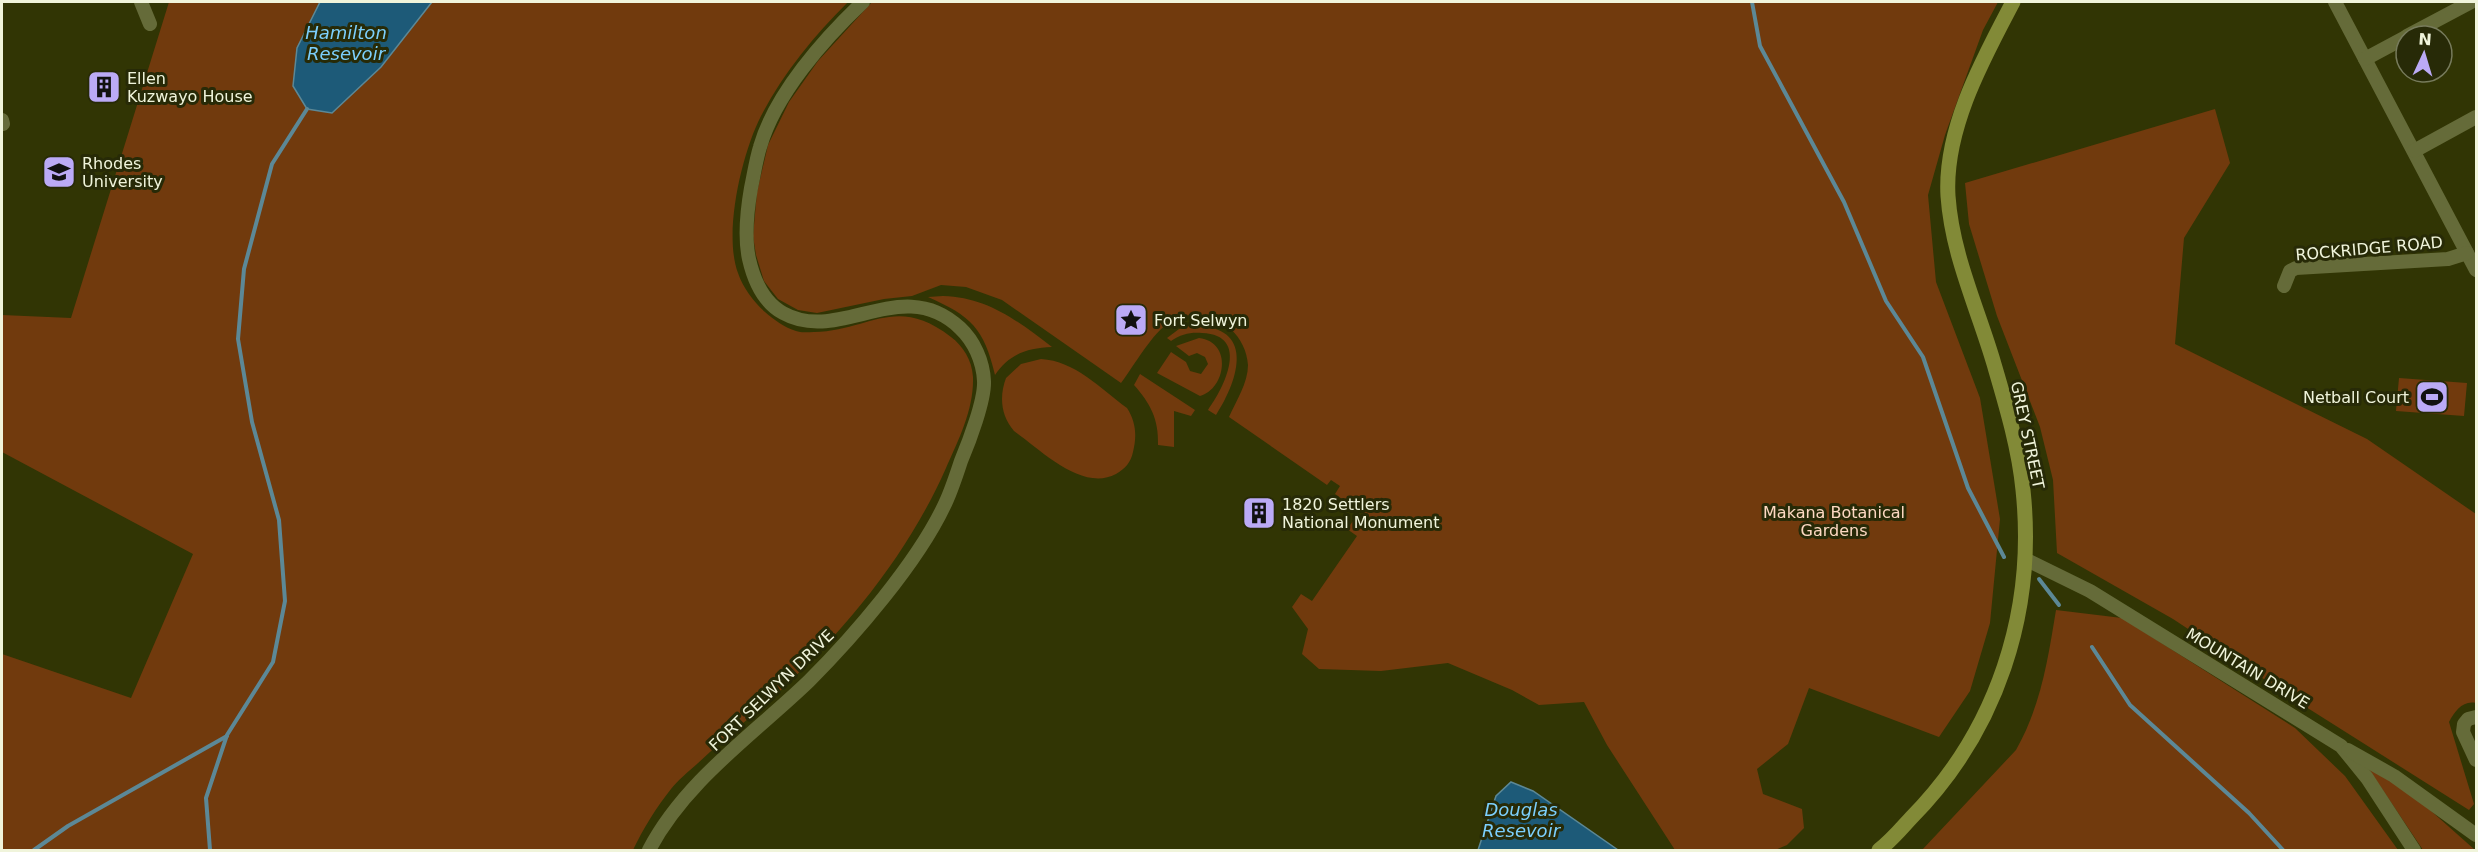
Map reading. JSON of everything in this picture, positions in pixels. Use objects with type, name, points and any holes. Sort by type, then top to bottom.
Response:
[{"type":"main road","name":"GREY STREET","points":[[1878,850],[1938,791],[1970,745],[1995,696],[2019,616],[2025,559],[2023,489],[2014,440],[1994,362],[1967,284],[1948,196],[1949,164],[1967,98],[1978,69],[2013,2]]},
{"type":"street","points":[[141,2],[150,24]]},
{"type":"street","name":"FORT SELWYN DRIVE","points":[[649,850],[688,795],[811,679],[875,608],[916,553],[944,507],[974,427],[985,385],[982,366],[966,334],[941,314],[924,308],[904,305],[817,322],[799,320],[782,313],[766,299],[753,278],[747,249],[747,209],[760,146],[787,91],[814,55],[863,2]]},
{"type":"street","points":[[2335,2],[2476,270]]},
{"type":"street","points":[[2430,24],[2471,2]]},
{"type":"street","points":[[2365,59],[2394,43]]},
{"type":"street","points":[[2414,151],[2476,117]]},
{"type":"street","name":"ROCKRIDGE ROAD","points":[[2284,286],[2290,271],[2296,268],[2448,259],[2467,254]]},
{"type":"street","name":"MOUNTAIN DRIVE","points":[[2025,559],[2090,591],[2341,746],[2367,778],[2414,850]]},
{"type":"street","points":[[2476,717],[2468,719],[2464,724],[2463,732],[2476,760]]},
{"type":"street","points":[[2341,746],[2394,776],[2473,829]]},
{"type":"green space","points":[[169,2],[320,2],[297,48],[332,113],[381,67],[432,2],[848,2],[823,28],[790,70],[770,100],[754,132],[741,171],[734,216],[734,256],[738,273],[753,299],[768,315],[798,332],[833,330],[898,316],[932,324],[951,337],[969,359],[973,377],[971,401],[965,424],[931,499],[896,558],[854,614],[807,665],[683,776],[660,804],[633,850],[2,850],[2,654],[131,698],[193,554],[2,452],[2,315],[71,318]]},
{"type":"green space","name":"Makana Botanical Gardens","points":[[872,2],[1998,2],[1983,30],[1945,135],[1928,195],[1936,282],[1980,398],[2000,519],[1990,623],[1970,691],[1939,737],[1809,688],[1788,744],[1757,769],[1763,794],[1802,809],[1804,828],[1787,845],[1775,850],[1675,850],[1607,745],[1584,702],[1539,705],[1512,690],[1448,663],[1381,671],[1319,669],[1302,654],[1308,629],[1292,607],[1301,594],[1312,601],[1357,536],[1347,529],[1353,521],[1360,526],[1366,516],[1335,494],[1340,486],[1331,480],[1327,485],[1229,417],[1244,385],[1248,365],[1240,340],[1221,322],[1196,315],[1183,316],[1170,322],[1150,342],[1121,383],[1002,300],[966,287],[941,285],[912,296],[884,299],[817,313],[798,310],[778,299],[764,281],[753,236],[757,192],[768,145],[789,102],[818,61]]},
{"type":"green space","points":[[2215,109],[2230,163],[2184,238],[2175,344],[2367,439],[2476,514],[2476,703],[2463,705],[2449,722],[2474,804],[2469,810],[2306,707],[2173,619],[2057,553],[2053,480],[2040,427],[1997,316],[1969,224],[1965,183]]},
{"type":"green space","points":[[943,296],[974,301],[1001,312],[1052,347],[1019,354],[1006,362],[995,375],[986,346],[974,326],[955,311],[928,297]]},
{"type":"green space","points":[[1189,326],[1210,327],[1225,333],[1233,343],[1237,355],[1232,384],[1216,415],[1208,410],[1226,376],[1230,352],[1226,343],[1217,336],[1194,333],[1182,335],[1171,341],[1167,338],[1179,329]]},
{"type":"green space","points":[[1199,338],[1210,341],[1217,348],[1222,366],[1216,385],[1209,392],[1200,396],[1157,373],[1171,352],[1186,362],[1190,371],[1201,374],[1208,364],[1205,357],[1197,353],[1189,356],[1176,346]]},
{"type":"green space","points":[[1041,359],[1076,370],[1127,408],[1134,424],[1135,440],[1131,459],[1119,472],[1103,478],[1090,478],[1076,473],[1049,458],[1014,431],[1006,419],[1002,406],[1002,392],[1006,378],[1021,364]]},
{"type":"green space","points":[[1140,374],[1195,410],[1191,416],[1174,411],[1174,447],[1158,445],[1155,419],[1145,398],[1134,385]]},
{"type":"green space","name":"Netball Court","points":[[2399,378],[2467,383],[2464,416],[2396,411]]},
{"type":"green space","points":[[2056,610],[2122,618],[2295,728],[2345,776],[2398,850],[1922,850],[2016,750],[2038,699]]},
{"type":"green space","points":[[2366,765],[2421,802],[2475,850],[2423,850]]},
{"type":"water","name":"Hamilton Resevoir","points":[[320,2],[432,2],[381,67],[332,113],[307,109],[293,86],[297,48]]},
{"type":"water","name":"Douglas Resevoir","points":[[1511,782],[1533,791],[1618,850],[1478,850],[1496,796]]},
{"type":"waterway","points":[[1752,2],[1760,46],[1844,202],[1886,301],[1923,357],[1968,488],[2004,557]]},
{"type":"waterway","points":[[210,850],[206,798],[227,735],[273,662],[285,601],[279,520],[252,422],[238,339],[244,269],[272,164],[307,109]]},
{"type":"waterway","points":[[2039,579],[2059,605]]},
{"type":"waterway","points":[[2092,647],[2130,705],[2249,813],[2283,850]]},
{"type":"waterway","points":[[34,850],[68,826],[227,736]]},
{"type":"place","name":"Ellen Kuzwayo House","points":[[104,87]]},
{"type":"place","name":"Rhodes University","points":[[59,172]]},
{"type":"place","name":"Fort Selwyn","points":[[1131,320]]},
{"type":"place","name":"Netball Court","points":[[2432,397]]},
{"type":"place","name":"1820 Settlers National Monument","points":[[1259,513]]}]
